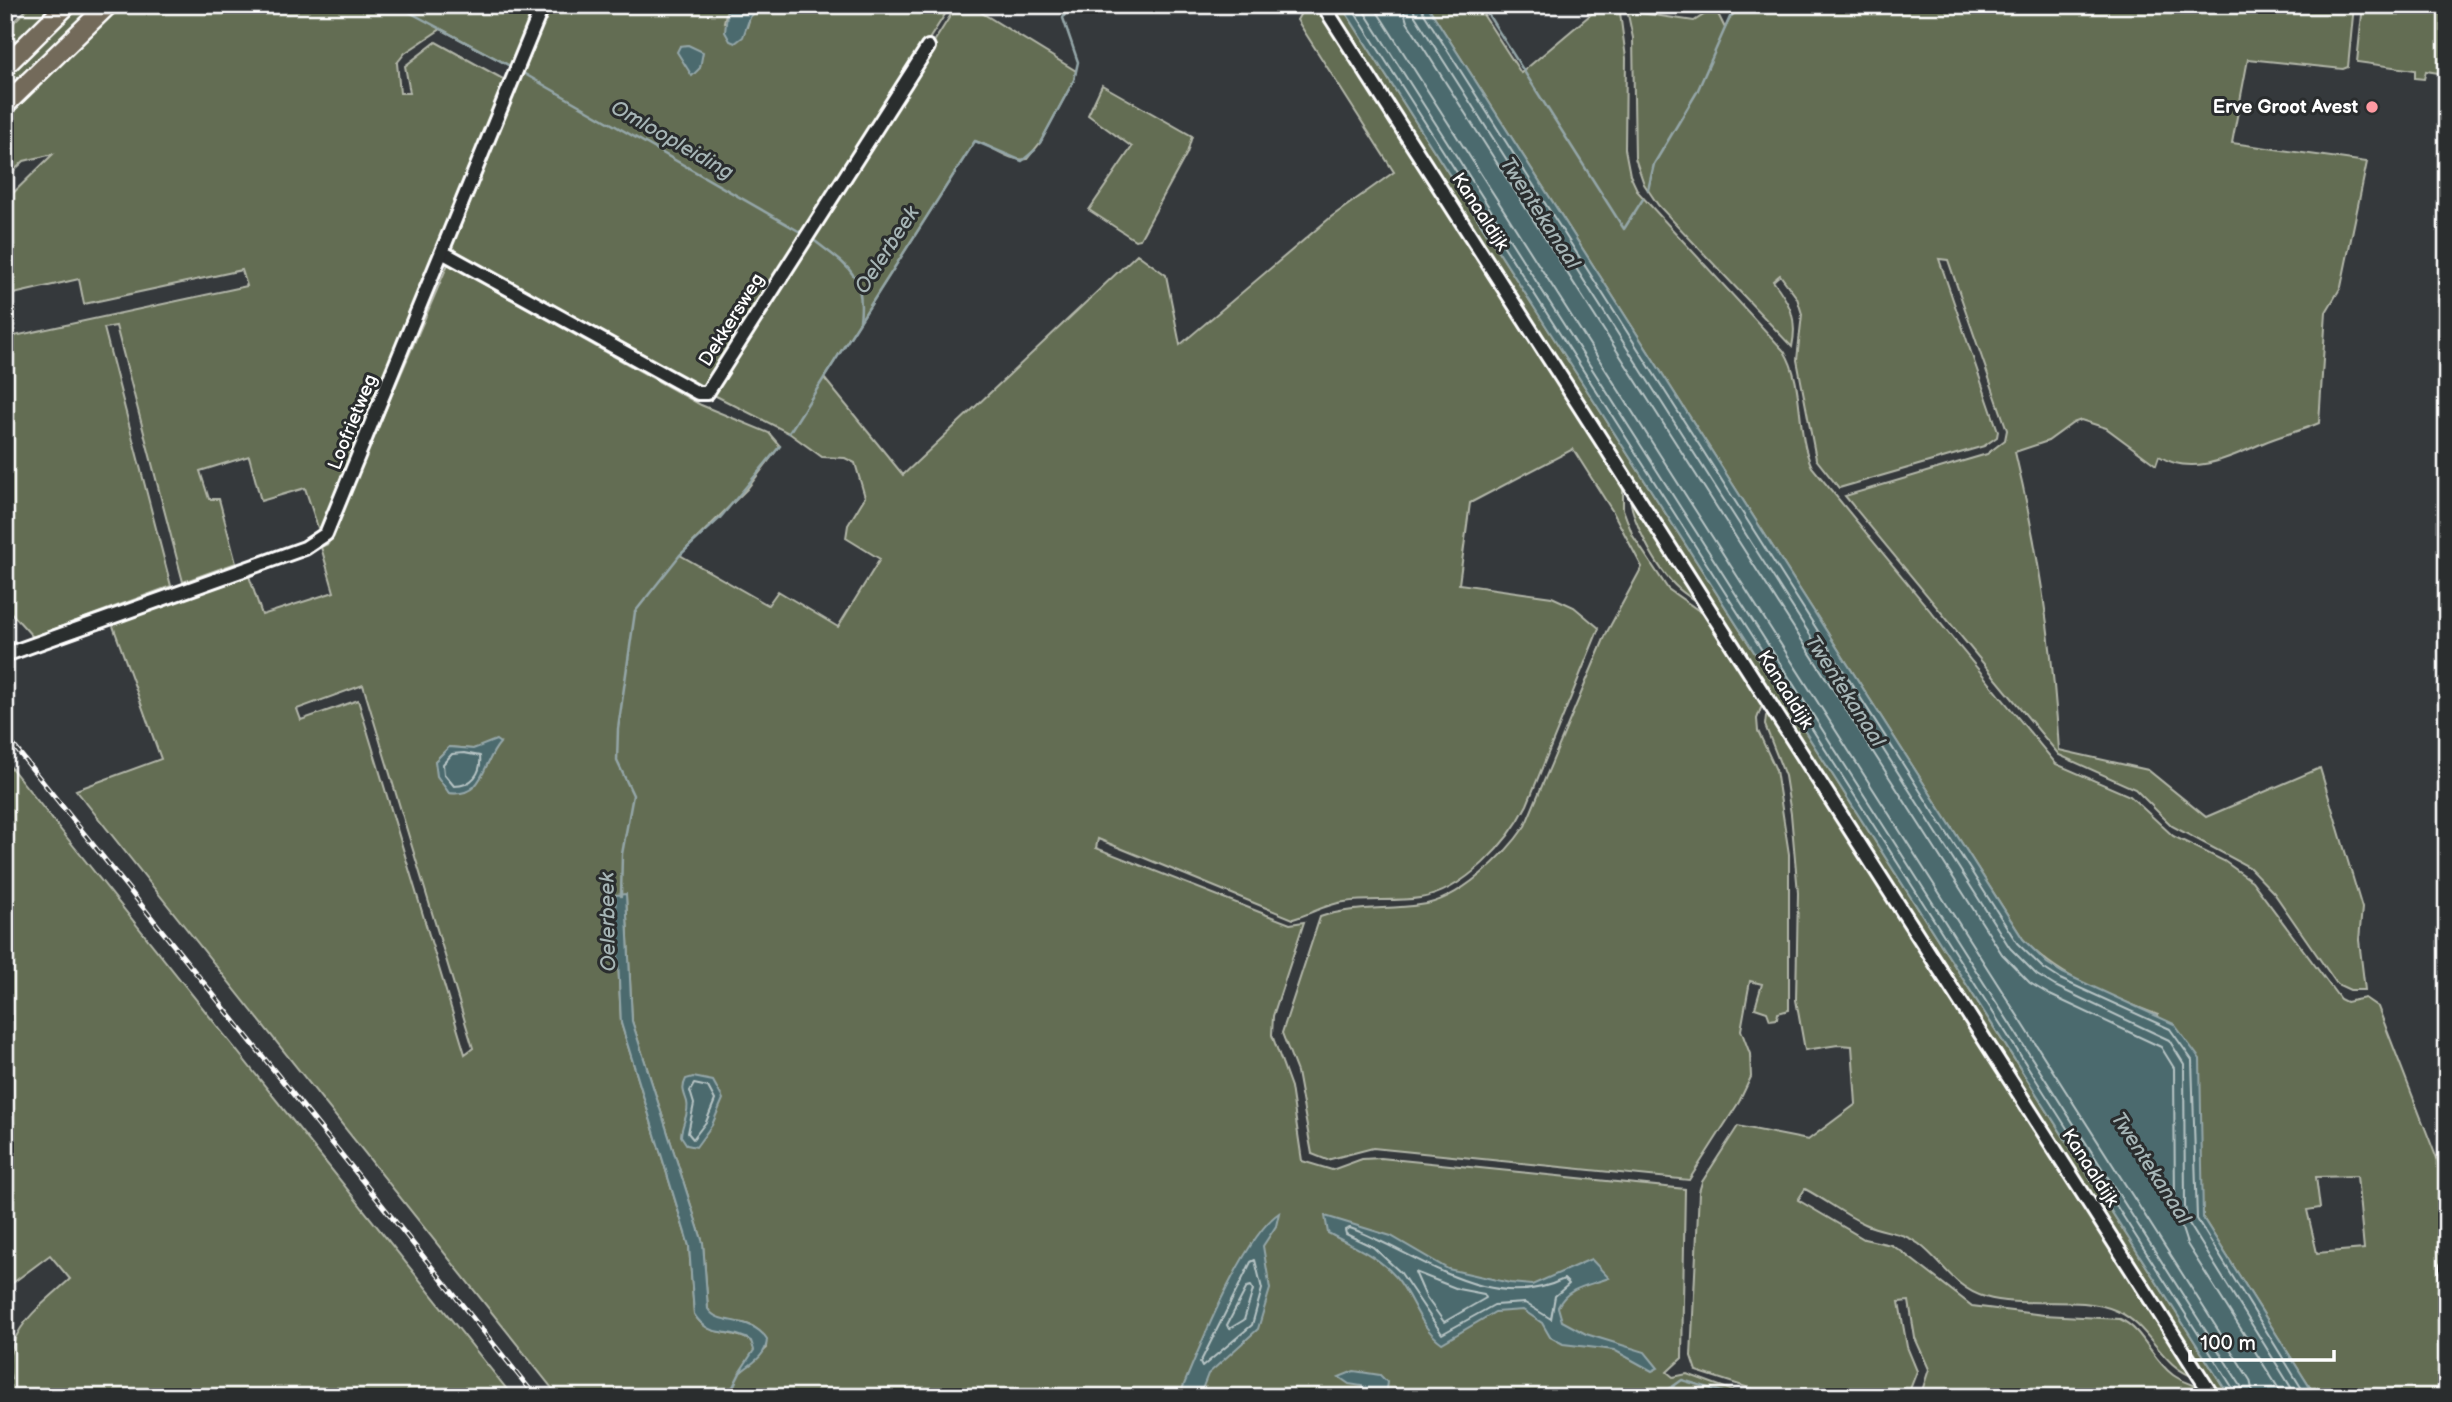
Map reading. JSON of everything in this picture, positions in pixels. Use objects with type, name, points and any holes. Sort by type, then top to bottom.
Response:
[{"type":"highway","points":[[5,65],[67,5]]},
{"type":"highway","points":[[5,105],[108,5]]},
{"type":"street","name":"Loofrietweg","points":[[5,655],[305,548],[322,538],[330,528],[543,5]]},
{"type":"street","name":"Kanaaldijk","points":[[1323,5],[2213,1397]]},
{"type":"street","name":"Dekkersweg","points":[[442,252],[698,393],[708,393],[928,47]]},
{"type":"street","points":[[2446,1397],[2447,1268]]},
{"type":"green space","points":[[31,5],[56,5],[5,55],[5,31]]},
{"type":"green space","points":[[79,5],[100,5],[5,99],[5,79]]},
{"type":"green space","points":[[118,5],[537,5],[512,67],[441,29],[405,53],[397,63],[400,93],[410,93],[405,66],[436,42],[503,79],[504,85],[320,534],[305,488],[261,501],[249,456],[200,471],[209,499],[219,499],[236,563],[183,582],[116,326],[104,328],[171,586],[33,637],[5,606],[5,338],[247,286],[242,270],[84,304],[79,279],[5,296],[5,201],[53,154],[24,161],[5,179],[5,118]]},
{"type":"green space","points":[[550,5],[728,5],[724,22],[747,27],[750,17],[762,5],[951,5],[703,392],[447,250]]},
{"type":"green space","points":[[957,5],[969,5],[1076,71],[1074,80],[1040,143],[1027,159],[1008,156],[975,141],[824,378],[903,475],[1137,254],[1166,275],[1180,345],[1331,217],[1394,172],[1297,20],[1302,11],[1298,5],[1320,5],[1623,477],[1623,509],[1633,536],[1668,589],[1715,622],[1764,700],[1757,719],[1758,731],[1776,770],[1789,854],[1789,1010],[1778,1013],[1777,1019],[1770,1020],[1767,1012],[1755,1008],[1762,984],[1750,981],[1741,1030],[1750,1054],[1751,1077],[1739,1102],[1689,1180],[1373,1148],[1327,1160],[1312,1154],[1297,1072],[1282,1033],[1320,917],[1345,911],[1435,902],[1465,886],[1506,850],[1525,826],[1607,632],[1642,567],[1613,512],[1573,449],[1470,503],[1459,584],[1552,597],[1574,607],[1599,628],[1527,805],[1508,835],[1468,876],[1436,894],[1420,898],[1344,902],[1293,919],[1098,839],[1096,848],[1290,924],[1304,922],[1273,1016],[1272,1035],[1291,1087],[1302,1161],[1332,1170],[1362,1159],[1381,1158],[1685,1189],[1682,1358],[1667,1372],[1673,1377],[1687,1374],[1750,1397],[559,1397],[76,790],[161,759],[112,623],[248,573],[262,615],[334,592],[321,547],[328,544],[448,264],[701,405],[769,433],[780,446],[747,489],[680,555],[768,605],[778,591],[838,627],[880,559],[846,538],[848,525],[865,497],[855,463],[845,458],[822,457],[789,433],[714,395]],"holes":[[[363,685],[473,1048],[465,1054],[358,700],[301,720],[297,709]],[[499,743],[476,784],[469,790],[449,793],[435,761],[449,747],[473,749]],[[615,895],[626,895],[632,1021],[703,1243],[708,1309],[722,1320],[755,1328],[762,1335],[767,1348],[741,1372],[755,1350],[751,1341],[713,1330],[700,1322],[694,1314],[689,1246],[621,1023]]]},
{"type":"green space","points":[[1330,5],[1341,5],[2230,1397],[2218,1397]]},
{"type":"green space","points":[[1427,5],[1477,5],[1521,73],[1602,5],[1619,5],[1626,58],[1625,149],[1630,175],[1638,192],[1784,351],[1795,378],[1803,438],[1812,467],[2056,764],[2130,796],[2173,836],[2224,861],[2252,881],[2340,999],[2346,1002],[2365,998],[2378,1007],[2447,1185],[2443,1397],[2388,1397],[2383,1392],[2360,1392],[2364,1397],[2316,1397],[2203,1218],[2200,1175],[2158,1015],[2103,993],[2068,975],[2037,953],[2023,939]],"holes":[[[2357,1176],[2364,1249],[2317,1253],[2307,1210],[2320,1208],[2316,1177]]]},
{"type":"green space","points":[[1626,5],[1630,5],[1634,12],[1694,21],[1715,8],[1725,28],[1734,11],[1743,5],[2354,5],[2348,67],[2343,69],[2248,59],[2232,143],[2367,162],[2341,287],[2326,312],[2319,423],[2225,459],[2198,465],[2172,462],[2159,456],[2156,465],[2106,428],[2081,420],[2048,441],[2015,452],[2044,600],[2059,750],[2148,770],[2206,817],[2320,768],[2362,908],[2359,940],[2365,990],[2350,990],[2337,984],[2274,893],[2249,867],[2172,826],[2135,789],[2059,755],[1845,496],[1987,454],[2005,440],[2007,430],[1948,260],[1939,259],[1998,431],[1997,437],[1984,446],[1839,488],[1816,459],[1797,360],[1802,314],[1797,298],[1780,275],[1773,281],[1791,312],[1794,328],[1792,347],[1658,205],[1644,184],[1635,158],[1633,38]]},
{"type":"green space","points":[[2363,5],[2447,5],[2447,69],[2444,74],[2426,71],[2424,79],[2415,78],[2415,70],[2357,62]]},
{"type":"green space","points":[[1102,85],[1192,136],[1187,153],[1140,239],[1135,240],[1089,210],[1132,147],[1088,115]]},
{"type":"green space","points":[[1630,488],[1706,608],[1679,589],[1653,557],[1633,513]]},
{"type":"green space","points":[[1770,713],[2197,1378],[2174,1365],[2139,1326],[2117,1311],[2086,1303],[2017,1302],[1985,1297],[1957,1281],[1913,1240],[1857,1220],[1805,1189],[1798,1200],[1864,1239],[1891,1245],[1901,1251],[1972,1306],[2044,1315],[2120,1319],[2142,1337],[2165,1368],[2178,1378],[2202,1389],[2209,1397],[1920,1397],[1929,1369],[1915,1338],[1909,1301],[1899,1302],[1907,1347],[1917,1371],[1907,1397],[1777,1397],[1696,1371],[1691,1356],[1699,1192],[1702,1182],[1738,1126],[1808,1140],[1856,1104],[1852,1046],[1838,1045],[1805,1050],[1796,1000],[1798,893],[1791,814],[1785,776],[1765,725],[1766,716]]},
{"type":"green space","points":[[5,760],[513,1397],[5,1397],[5,1377],[11,1379],[9,1363],[17,1334],[36,1310],[70,1279],[50,1255],[10,1285],[5,1279]]},
{"type":"water","points":[[728,5],[762,5],[750,17],[743,37],[735,43],[730,41],[725,32]]},
{"type":"water","name":"Twentekanaal","points":[[1341,5],[1427,5],[2023,939],[2047,963],[2063,973],[2174,1024],[2200,1059],[2203,1218],[2316,1397],[2230,1397]]},
{"type":"water","points":[[688,45],[703,52],[700,68],[692,76],[677,52],[680,46]]},
{"type":"water","points":[[496,740],[500,743],[476,784],[461,793],[449,793],[437,776],[435,761],[449,747],[473,749]]},
{"type":"water","points":[[626,894],[632,1021],[703,1243],[708,1309],[719,1318],[752,1326],[767,1339],[761,1355],[739,1373],[754,1350],[751,1341],[735,1334],[707,1328],[694,1314],[689,1246],[621,1023],[615,895]]},
{"type":"water","points":[[693,1077],[713,1081],[723,1099],[712,1125],[696,1147],[687,1145],[681,1136],[688,1106],[684,1085],[686,1079]]},
{"type":"water","points":[[1279,1213],[1276,1226],[1263,1246],[1270,1289],[1258,1329],[1208,1374],[1199,1397],[1179,1397],[1236,1271],[1250,1246]]},
{"type":"water","points":[[1325,1216],[1391,1236],[1448,1269],[1510,1283],[1532,1285],[1591,1259],[1609,1278],[1567,1295],[1558,1307],[1562,1321],[1586,1334],[1645,1352],[1658,1368],[1652,1371],[1614,1350],[1563,1344],[1550,1337],[1542,1323],[1523,1310],[1495,1312],[1442,1343],[1428,1329],[1402,1285],[1389,1269],[1328,1233]]},
{"type":"water","points":[[1354,1371],[1380,1375],[1387,1382],[1385,1397],[1363,1397],[1362,1386],[1349,1384],[1339,1377]]},
{"type":"waterway","name":"Omloopleiding","points":[[396,5],[512,67]]},
{"type":"waterway","name":"Oelerbeek","points":[[1040,143],[1074,80],[1078,62],[1063,18],[1070,5]]},
{"type":"waterway","points":[[1482,5],[1624,229],[1643,199]]},
{"type":"waterway","points":[[1648,190],[1654,164],[1697,92],[1730,17],[1743,5]]},
{"type":"waterway","name":"Omloopleiding","points":[[523,73],[802,233]]},
{"type":"waterway","name":"Oelerbeek","points":[[789,433],[975,141],[1022,161],[1035,150]]},
{"type":"waterway","name":"Omloopleiding","points":[[811,238],[843,263],[856,280],[860,291],[860,321]]},
{"type":"waterway","name":"Oelerbeek","points":[[621,896],[622,854],[633,795],[617,761],[618,729],[635,612],[680,555],[720,518],[780,446]]},
{"type":"waterway","name":"Oelerbeek","points":[[728,1397],[741,1371]]},
{"type":"waterway","points":[[1658,1397],[1682,1380],[1739,1397]]},
{"type":"railway","points":[[5,735],[536,1397]]},
{"type":"place","name":"Erve Groot Avest","points":[[2372,107]]}]
